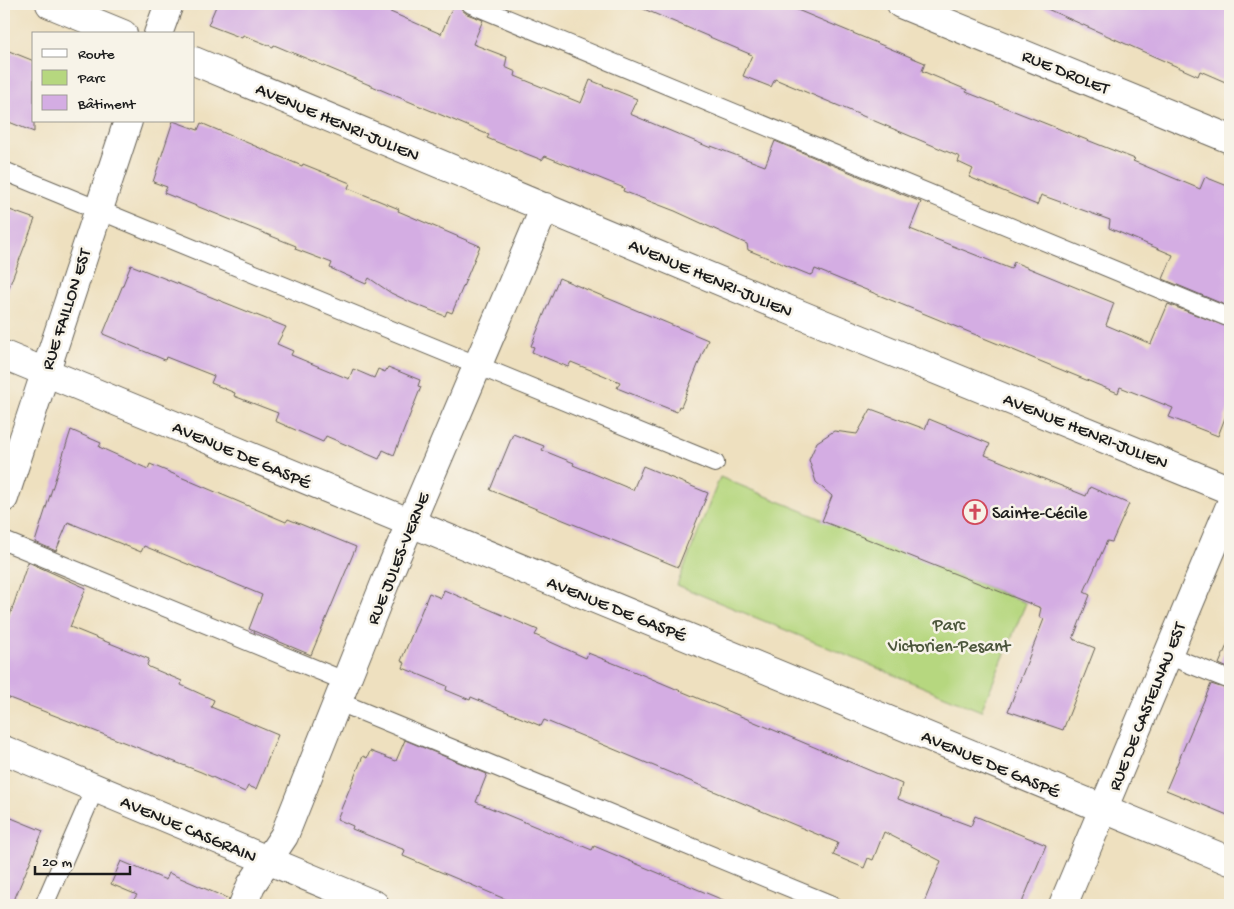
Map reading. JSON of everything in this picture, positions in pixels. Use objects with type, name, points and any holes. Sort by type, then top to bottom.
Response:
[{"type":"street","points":[[50,4],[118,32]]},
{"type":"street","points":[[159,32],[169,4]]},
{"type":"street","name":"RUE DROLET","points":[[901,4],[1230,139]]},
{"type":"street","name":"AVENUE HENRI-JULIEN","points":[[195,61],[800,314],[1230,490]]},
{"type":"street","name":"RUE FAILLON EST","points":[[4,498],[128,122]]},
{"type":"street","name":"RUE JULES-VERNE","points":[[243,905],[251,885],[284,836],[410,524],[545,207]]},
{"type":"street","name":"AVENUE DE GASPÉ","points":[[4,355],[1230,861]]},
{"type":"street","name":"RUE DE CASTELNAU EST","points":[[1063,905],[1230,506]]},
{"type":"street","name":"AVENUE CASGRAIN","points":[[4,750],[375,905]]},
{"type":"lane","points":[[471,4],[1230,318]]},
{"type":"lane","points":[[4,171],[716,463]]},
{"type":"lane","points":[[4,540],[343,692],[832,905]]},
{"type":"lane","points":[[1167,655],[1230,680]]},
{"type":"lane","points":[[44,905],[95,788]]},
{"type":"green space","name":"Parc Victorien-Pesant","points":[[720,477],[1026,603],[981,711],[677,585]]},
{"type":"building","points":[[217,4],[372,4],[441,34],[454,4],[461,4],[462,10],[467,14],[483,20],[473,44],[507,57],[505,67],[516,72],[515,76],[581,103],[590,80],[637,99],[630,114],[711,148],[711,146],[765,166],[775,141],[921,202],[910,229],[1011,269],[1014,262],[1114,303],[1106,325],[1151,344],[1168,304],[1230,328],[1230,405],[1218,436],[1169,417],[1173,408],[1120,387],[1118,393],[815,269],[813,274],[810,275],[748,250],[747,244],[675,211],[623,191],[624,188],[545,156],[542,160],[499,143],[487,138],[489,135],[274,45],[273,47],[243,35],[242,38],[208,25]]},
{"type":"building","points":[[632,4],[783,4],[925,63],[922,71],[967,90],[966,92],[1135,159],[1133,161],[1200,189],[1205,177],[1230,187],[1230,307],[1163,279],[1173,255],[1109,228],[1110,220],[1041,195],[1037,205],[969,177],[973,169],[958,162],[960,157],[775,79],[771,87],[743,76],[752,55]]},
{"type":"building","points":[[1036,4],[1230,4],[1230,84],[1200,71],[1198,76]]},
{"type":"building","points":[[4,49],[32,60],[32,122],[34,122],[34,132],[4,120]]},
{"type":"building","points":[[173,122],[198,130],[201,123],[302,166],[303,164],[350,183],[348,188],[480,246],[452,313],[447,311],[445,316],[391,293],[369,278],[366,284],[330,268],[332,263],[295,249],[296,246],[164,193],[167,187],[153,182]]},
{"type":"building","points":[[4,208],[35,219],[6,295],[4,295]]},
{"type":"building","points":[[131,265],[286,327],[277,344],[293,351],[291,355],[349,379],[353,369],[374,378],[378,369],[385,372],[388,367],[420,380],[418,386],[421,387],[394,455],[383,450],[379,459],[326,436],[323,442],[275,421],[278,413],[234,396],[235,393],[211,383],[214,376],[166,357],[165,360],[103,334]]},
{"type":"building","points":[[559,278],[708,340],[681,407],[679,406],[677,412],[617,388],[620,382],[571,362],[568,367],[532,352],[534,347],[531,346]]},
{"type":"building","name":"Sainte-Cécile","points":[[871,409],[925,429],[929,419],[990,444],[985,455],[1086,496],[1090,487],[1129,504],[1112,542],[1107,541],[1084,592],[1090,595],[1073,639],[1095,648],[1063,730],[1008,711],[1044,619],[1039,617],[1041,608],[822,521],[832,496],[816,482],[809,460],[817,442],[834,431],[857,434]]},
{"type":"building","points":[[71,430],[101,443],[99,447],[148,469],[150,464],[286,522],[288,519],[356,547],[311,655],[249,629],[262,595],[144,546],[141,552],[68,522],[56,551],[35,542]]},
{"type":"building","points":[[513,434],[544,446],[542,450],[574,463],[573,465],[633,490],[643,466],[708,493],[678,567],[490,490]]},
{"type":"building","points":[[28,562],[86,588],[70,627],[149,659],[147,665],[149,667],[182,681],[181,685],[214,700],[211,707],[278,735],[256,789],[248,786],[245,792],[201,772],[4,696],[4,633]]},
{"type":"building","points":[[444,590],[538,630],[535,635],[586,658],[588,653],[902,784],[898,799],[971,826],[975,816],[1046,845],[1021,905],[923,905],[941,861],[884,832],[873,860],[868,858],[864,868],[833,855],[838,843],[544,720],[541,726],[471,697],[470,700],[446,690],[447,686],[403,668],[405,663],[401,661],[429,593],[441,598]]},
{"type":"building","points":[[1230,638],[1230,669],[1219,664]]},
{"type":"building","points":[[1211,684],[1230,690],[1230,816],[1166,790]]},
{"type":"building","points":[[405,740],[487,774],[476,802],[592,850],[594,846],[735,905],[519,905],[403,856],[405,850],[352,829],[353,826],[337,819],[363,756],[367,758],[370,751],[396,761]]},
{"type":"building","points":[[4,815],[43,831],[12,905],[4,905]]},
{"type":"building","points":[[121,861],[166,880],[169,873],[229,899],[228,905],[130,905],[137,895],[111,884]]},
{"type":"place","name":"Sainte-Cécile","points":[[975,512]]}]
